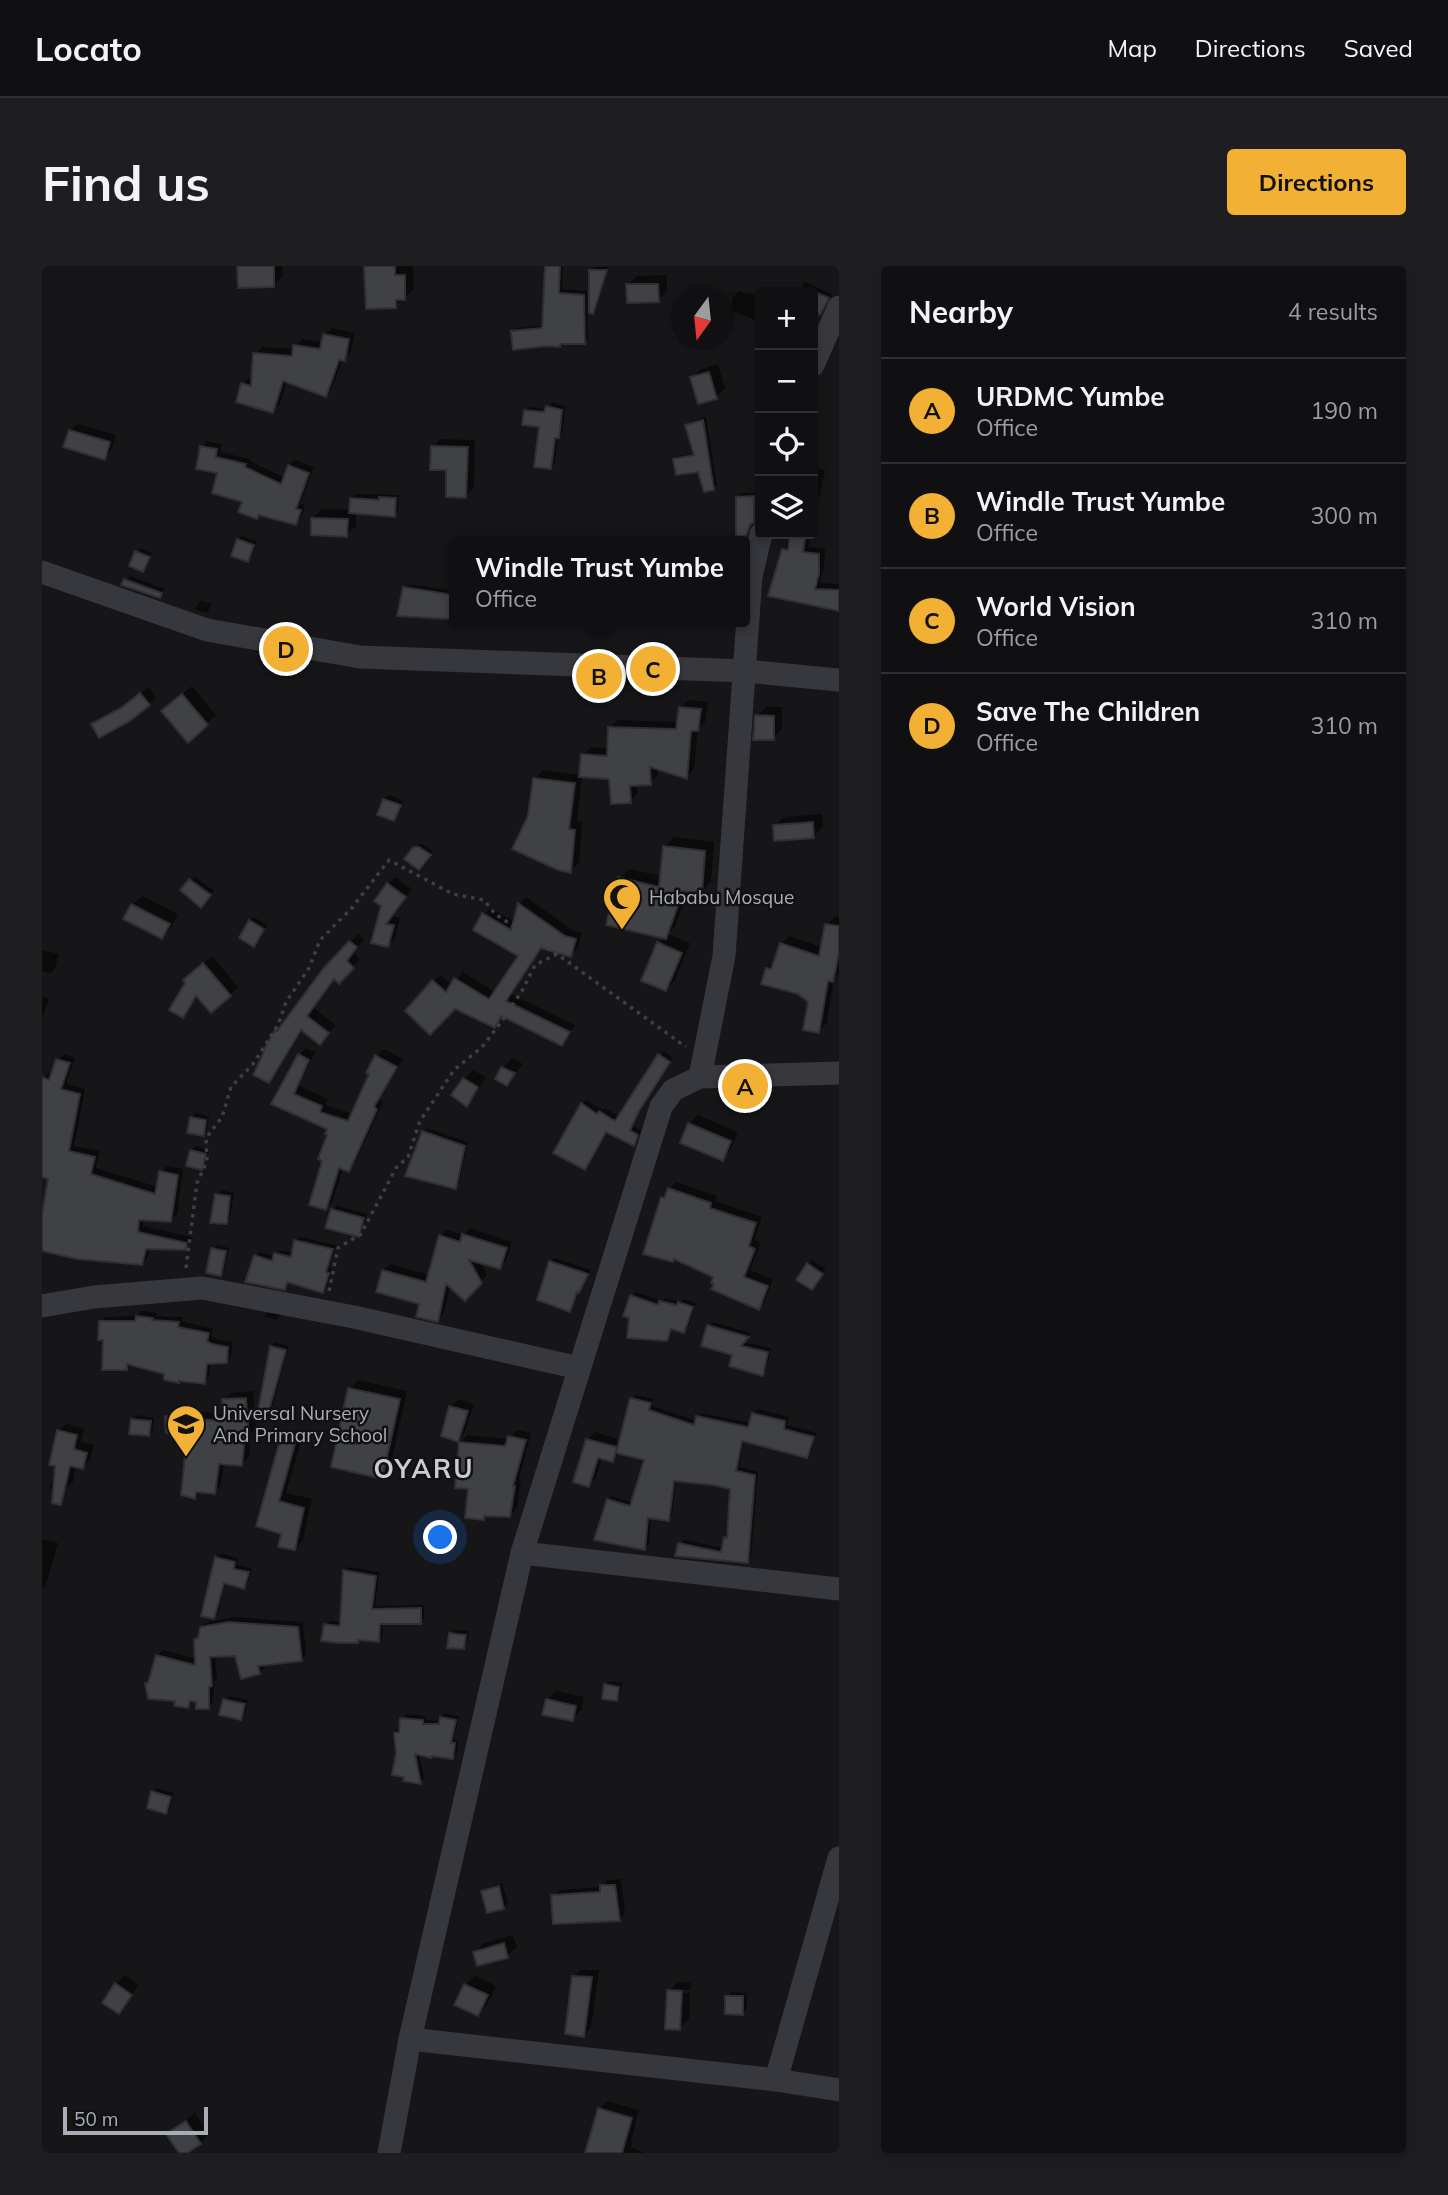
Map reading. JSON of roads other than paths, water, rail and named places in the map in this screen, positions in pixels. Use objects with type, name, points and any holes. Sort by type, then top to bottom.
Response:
[{"type":"street","points":[[818,354],[839,307]]},
{"type":"street","points":[[750,592],[760,539]]},
{"type":"street","points":[[42,572],[206,630],[360,657],[745,671],[839,680]]},
{"type":"street","points":[[700,1077],[724,956],[748,627]]},
{"type":"street","points":[[389,2153],[410,2039],[522,1553],[661,1107],[673,1090],[700,1077],[839,1073]]},
{"type":"street","points":[[42,1306],[94,1297],[202,1288],[336,1314],[579,1368]]},
{"type":"street","points":[[522,1553],[839,1589]]},
{"type":"street","points":[[776,2080],[839,1858]]},
{"type":"street","points":[[410,2039],[776,2080],[839,2090]]},
{"type":"place","name":"Save The Children","points":[[286,649]]},
{"type":"place","name":"World Vision","points":[[653,669]]},
{"type":"place","name":"Windle Trust Yumbe","points":[[599,676]]},
{"type":"place","name":"Hababu Mosque","points":[[622,931]]},
{"type":"place","name":"URDMC Yumbe","points":[[745,1086]]},
{"type":"place","name":"Universal Nursery And Primary School","points":[[186,1458]]},
{"type":"district","name":"OYARU","points":[[424,1469]]}]
